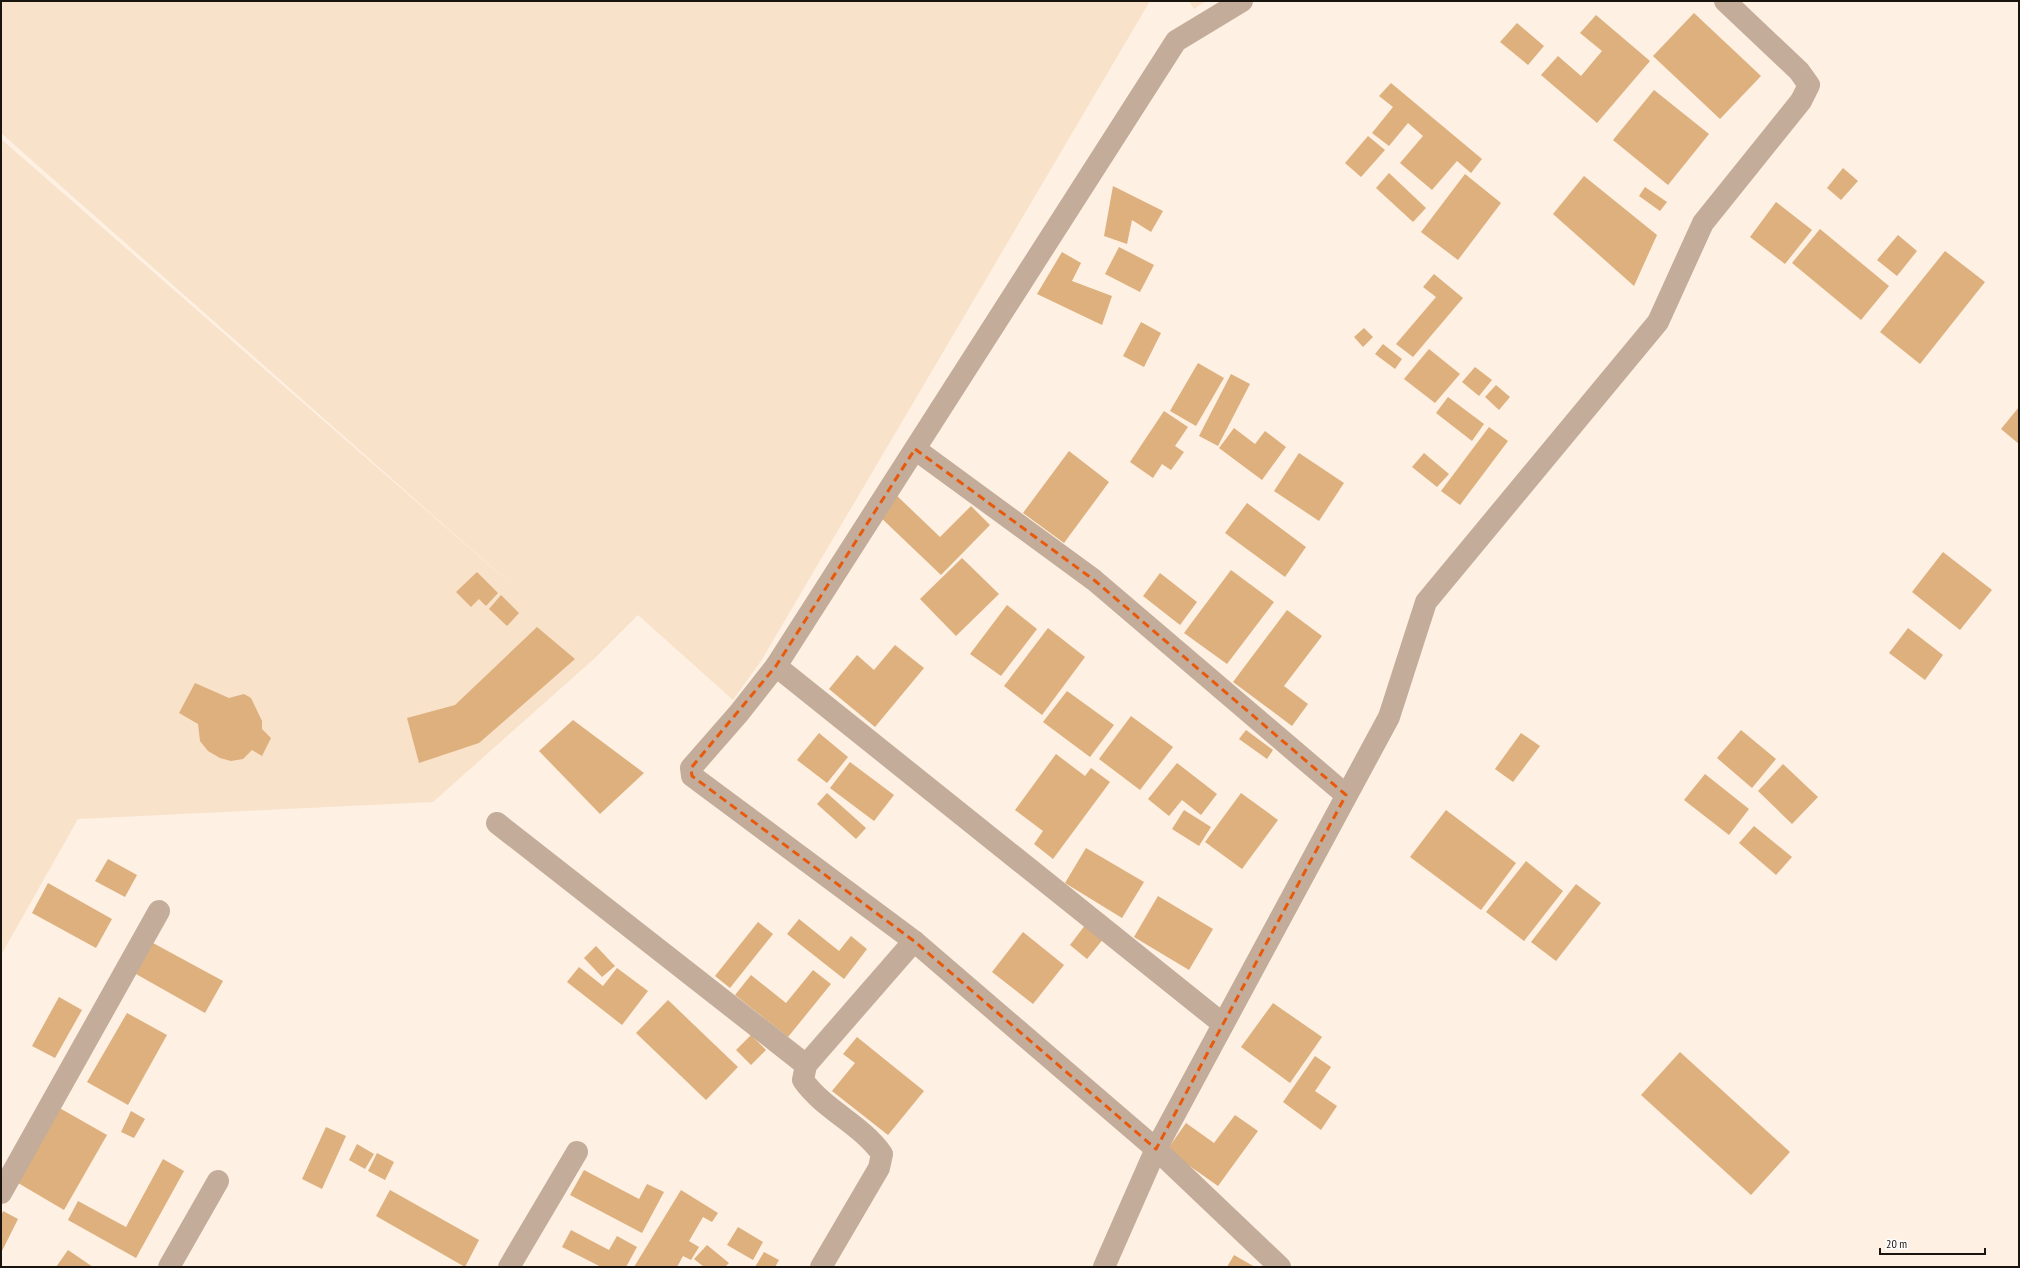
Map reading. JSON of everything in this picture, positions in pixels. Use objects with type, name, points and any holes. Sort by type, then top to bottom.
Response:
[{"type":"street","points":[[1242,1],[1176,42],[776,666],[739,713],[691,768],[692,776],[914,941],[1156,1149],[1280,1267]]},
{"type":"street","points":[[1104,1267],[1156,1149],[1389,717],[1426,602],[1658,322],[1703,223],[1801,101],[1809,85],[1799,71],[1725,1]]},
{"type":"street","points":[[915,449],[1094,580],[1346,795]]},
{"type":"street","points":[[776,666],[1223,1024]]},
{"type":"street","points":[[497,823],[806,1065]]},
{"type":"street","points":[[1,1193],[159,911]]},
{"type":"street","points":[[821,1267],[879,1168],[882,1154],[873,1141],[810,1091],[803,1080],[806,1065],[914,941]]},
{"type":"street","points":[[509,1267],[577,1152]]},
{"type":"street","points":[[169,1267],[218,1181]]},
{"type":"highlighted area","points":[[915,449],[1094,580],[1346,795],[1156,1149],[914,941],[692,776],[691,768],[776,666]]},
{"type":"shaded area","points":[[1,1],[1150,1],[761,661],[733,700],[638,615],[595,658],[433,802],[78,819],[1,955],[1,139],[513,586],[1,133]]},
{"type":"shaded area","points":[[1189,1],[1206,1],[1194,9]]},
{"type":"building","points":[[1694,13],[1761,76],[1720,119],[1653,56]]},
{"type":"building","points":[[1596,15],[1650,61],[1597,123],[1541,75],[1558,56],[1581,76],[1602,51],[1580,33]]},
{"type":"building","points":[[1517,23],[1544,46],[1528,65],[1500,42]]},
{"type":"building","points":[[1391,83],[1482,159],[1471,173],[1457,161],[1432,190],[1400,163],[1423,136],[1408,123],[1389,146],[1372,133],[1393,107],[1379,96]]},
{"type":"building","points":[[1654,90],[1709,134],[1668,185],[1613,140]]},
{"type":"building","points":[[1368,136],[1385,150],[1361,177],[1345,163]]},
{"type":"building","points":[[1843,168],[1858,181],[1841,200],[1827,188]]},
{"type":"building","points":[[1389,173],[1426,208],[1413,222],[1376,188]]},
{"type":"building","points":[[1465,174],[1501,203],[1458,260],[1421,232]]},
{"type":"building","points":[[1584,176],[1657,235],[1634,286],[1553,214]]},
{"type":"building","points":[[1113,186],[1163,211],[1151,232],[1132,220],[1127,244],[1104,236]]},
{"type":"building","points":[[1645,187],[1667,202],[1660,211],[1639,196]]},
{"type":"building","points":[[1776,202],[1812,230],[1785,264],[1750,237]]},
{"type":"building","points":[[1820,229],[1889,286],[1861,320],[1792,263]]},
{"type":"building","points":[[1898,235],[1917,251],[1897,276],[1877,260]]},
{"type":"building","points":[[1119,247],[1154,265],[1140,292],[1105,274]]},
{"type":"building","points":[[1945,251],[1985,282],[1920,364],[1880,332]]},
{"type":"building","points":[[1062,252],[1081,263],[1072,281],[1112,296],[1102,325],[1037,294]]},
{"type":"building","points":[[1434,274],[1463,298],[1413,357],[1396,344],[1436,297],[1423,287]]},
{"type":"building","points":[[1141,322],[1161,333],[1144,367],[1123,356]]},
{"type":"building","points":[[1364,328],[1373,337],[1363,347],[1354,337]]},
{"type":"building","points":[[1383,344],[1402,359],[1395,369],[1375,354]]},
{"type":"building","points":[[1429,349],[1460,374],[1435,403],[1404,379]]},
{"type":"building","points":[[1198,363],[1224,378],[1196,426],[1170,411]]},
{"type":"building","points":[[1475,367],[1492,380],[1479,396],[1462,382]]},
{"type":"building","points":[[1231,374],[1250,384],[1218,446],[1199,436]]},
{"type":"building","points":[[1496,385],[1510,397],[1499,410],[1485,397]]},
{"type":"building","points":[[1448,397],[1484,424],[1472,441],[1436,413]]},
{"type":"building","points":[[2019,407],[2019,444],[2001,429]]},
{"type":"building","points":[[1164,411],[1188,427],[1175,446],[1184,452],[1171,470],[1162,464],[1153,478],[1130,462]]},
{"type":"building","points":[[1489,427],[1508,441],[1460,505],[1441,491]]},
{"type":"building","points":[[1234,428],[1255,444],[1265,431],[1286,447],[1262,480],[1219,448]]},
{"type":"building","points":[[1069,451],[1109,482],[1064,543],[1023,513]]},
{"type":"building","points":[[1299,453],[1344,483],[1319,521],[1274,491]]},
{"type":"building","points":[[1424,453],[1449,474],[1437,487],[1412,467]]},
{"type":"building","points":[[894,493],[940,537],[971,506],[990,525],[941,575],[876,513]]},
{"type":"building","points":[[1247,503],[1306,547],[1285,577],[1225,533]]},
{"type":"building","points":[[1943,552],[1992,590],[1960,630],[1912,592]]},
{"type":"building","points":[[962,558],[999,594],[956,636],[920,599]]},
{"type":"building","points":[[1231,570],[1274,602],[1227,664],[1184,633]]},
{"type":"building","points":[[477,572],[498,593],[486,606],[479,599],[471,607],[456,592]]},
{"type":"building","points":[[1160,573],[1197,602],[1180,625],[1143,596]]},
{"type":"building","points":[[501,595],[519,613],[507,626],[489,609]]},
{"type":"building","points":[[1007,605],[1037,629],[1001,676],[970,654]]},
{"type":"building","points":[[1287,610],[1322,636],[1284,686],[1308,704],[1292,726],[1233,682]]},
{"type":"building","points":[[537,627],[575,659],[479,743],[419,763],[407,718],[455,705]]},
{"type":"building","points":[[1048,628],[1085,657],[1042,715],[1004,686]]},
{"type":"building","points":[[1908,628],[1943,655],[1925,680],[1889,653]]},
{"type":"building","points":[[895,645],[924,668],[875,727],[829,689],[857,655],[874,670]]},
{"type":"building","points":[[195,683],[229,698],[244,694],[251,698],[262,721],[262,729],[271,738],[262,756],[252,750],[243,759],[231,761],[220,758],[208,751],[200,741],[198,724],[179,713]]},
{"type":"building","points":[[1067,691],[1114,725],[1090,757],[1043,722]]},
{"type":"building","points":[[1131,716],[1173,747],[1140,790],[1099,759]]},
{"type":"building","points":[[573,720],[644,773],[600,814],[539,751]]},
{"type":"building","points":[[1246,730],[1273,750],[1267,759],[1239,739]]},
{"type":"building","points":[[1741,730],[1776,759],[1752,788],[1717,758]]},
{"type":"building","points":[[819,733],[848,757],[827,783],[797,760]]},
{"type":"building","points":[[1521,733],[1540,746],[1513,782],[1495,769]]},
{"type":"building","points":[[1056,754],[1085,776],[1091,768],[1110,782],[1053,859],[1034,844],[1043,831],[1015,810]]},
{"type":"building","points":[[850,762],[894,795],[874,821],[830,788]]},
{"type":"building","points":[[1177,763],[1217,794],[1201,815],[1182,800],[1169,816],[1148,799]]},
{"type":"building","points":[[1783,764],[1818,797],[1792,824],[1758,791]]},
{"type":"building","points":[[1705,774],[1749,809],[1729,835],[1684,800]]},
{"type":"building","points":[[827,793],[866,828],[856,839],[817,804]]},
{"type":"building","points":[[1241,793],[1278,820],[1242,869],[1205,842]]},
{"type":"building","points":[[1184,810],[1211,827],[1199,846],[1172,829]]},
{"type":"building","points":[[1446,810],[1516,863],[1481,910],[1410,857]]},
{"type":"building","points":[[1754,826],[1792,857],[1776,875],[1739,843]]},
{"type":"building","points":[[1086,848],[1144,882],[1122,918],[1065,883]]},
{"type":"building","points":[[108,859],[137,875],[125,897],[95,881]]},
{"type":"building","points":[[1526,861],[1563,891],[1524,941],[1486,912]]},
{"type":"building","points":[[48,883],[112,919],[96,948],[32,913]]},
{"type":"building","points":[[1576,884],[1601,903],[1556,961],[1531,942]]},
{"type":"building","points":[[1158,896],[1213,929],[1189,970],[1134,937]]},
{"type":"building","points":[[799,919],[839,951],[851,936],[867,949],[844,979],[787,934]]},
{"type":"building","points":[[758,922],[773,934],[730,988],[715,976]]},
{"type":"building","points":[[1086,924],[1104,938],[1087,959],[1070,945]]},
{"type":"building","points":[[1023,932],[1064,965],[1033,1004],[992,972]]},
{"type":"building","points":[[153,943],[223,981],[205,1013],[136,974]]},
{"type":"building","points":[[596,946],[615,966],[602,977],[584,958]]},
{"type":"building","points":[[579,967],[603,986],[617,968],[648,991],[622,1025],[567,982]]},
{"type":"building","points":[[813,970],[831,984],[788,1037],[735,995],[751,975],[786,1003]]},
{"type":"building","points":[[59,997],[82,1010],[55,1058],[32,1046]]},
{"type":"building","points":[[668,1000],[738,1067],[706,1100],[636,1033]]},
{"type":"building","points":[[1273,1003],[1322,1037],[1290,1083],[1241,1047]]},
{"type":"building","points":[[127,1013],[167,1035],[128,1105],[87,1082]]},
{"type":"building","points":[[751,1035],[766,1050],[751,1065],[736,1050]]},
{"type":"building","points":[[857,1037],[924,1091],[888,1135],[832,1091],[855,1063],[843,1054]]},
{"type":"building","points":[[1680,1052],[1790,1152],[1751,1195],[1641,1095]]},
{"type":"building","points":[[1315,1056],[1331,1067],[1315,1091],[1337,1106],[1321,1130],[1283,1102]]},
{"type":"building","points":[[56,1106],[107,1135],[64,1210],[13,1180]]},
{"type":"building","points":[[131,1111],[145,1119],[134,1138],[121,1132]]},
{"type":"building","points":[[1235,1115],[1258,1131],[1218,1186],[1167,1150],[1186,1123],[1214,1143]]},
{"type":"building","points":[[326,1127],[346,1136],[322,1189],[302,1179]]},
{"type":"building","points":[[357,1144],[374,1154],[365,1169],[349,1160]]},
{"type":"building","points":[[377,1153],[394,1162],[385,1180],[368,1171]]},
{"type":"building","points":[[163,1159],[184,1171],[136,1258],[68,1220],[78,1201],[126,1227]]},
{"type":"building","points":[[584,1170],[639,1199],[647,1184],[664,1192],[642,1233],[570,1195]]},
{"type":"building","points":[[390,1190],[479,1240],[465,1267],[376,1216]]},
{"type":"building","points":[[681,1190],[718,1213],[712,1222],[703,1217],[689,1241],[699,1247],[691,1260],[683,1256],[677,1267],[634,1267]]},
{"type":"building","points":[[3,1211],[18,1219],[1,1253],[1,1216]]},
{"type":"building","points":[[738,1227],[763,1242],[753,1260],[727,1245]]},
{"type":"building","points":[[571,1230],[609,1250],[617,1236],[637,1247],[626,1267],[601,1267],[562,1247]]},
{"type":"building","points":[[707,1245],[729,1263],[725,1267],[704,1267],[694,1259]]},
{"type":"building","points":[[68,1250],[93,1267],[56,1267]]},
{"type":"building","points":[[764,1252],[779,1260],[775,1267],[755,1267]]},
{"type":"building","points":[[1234,1255],[1255,1267],[1227,1267]]}]
